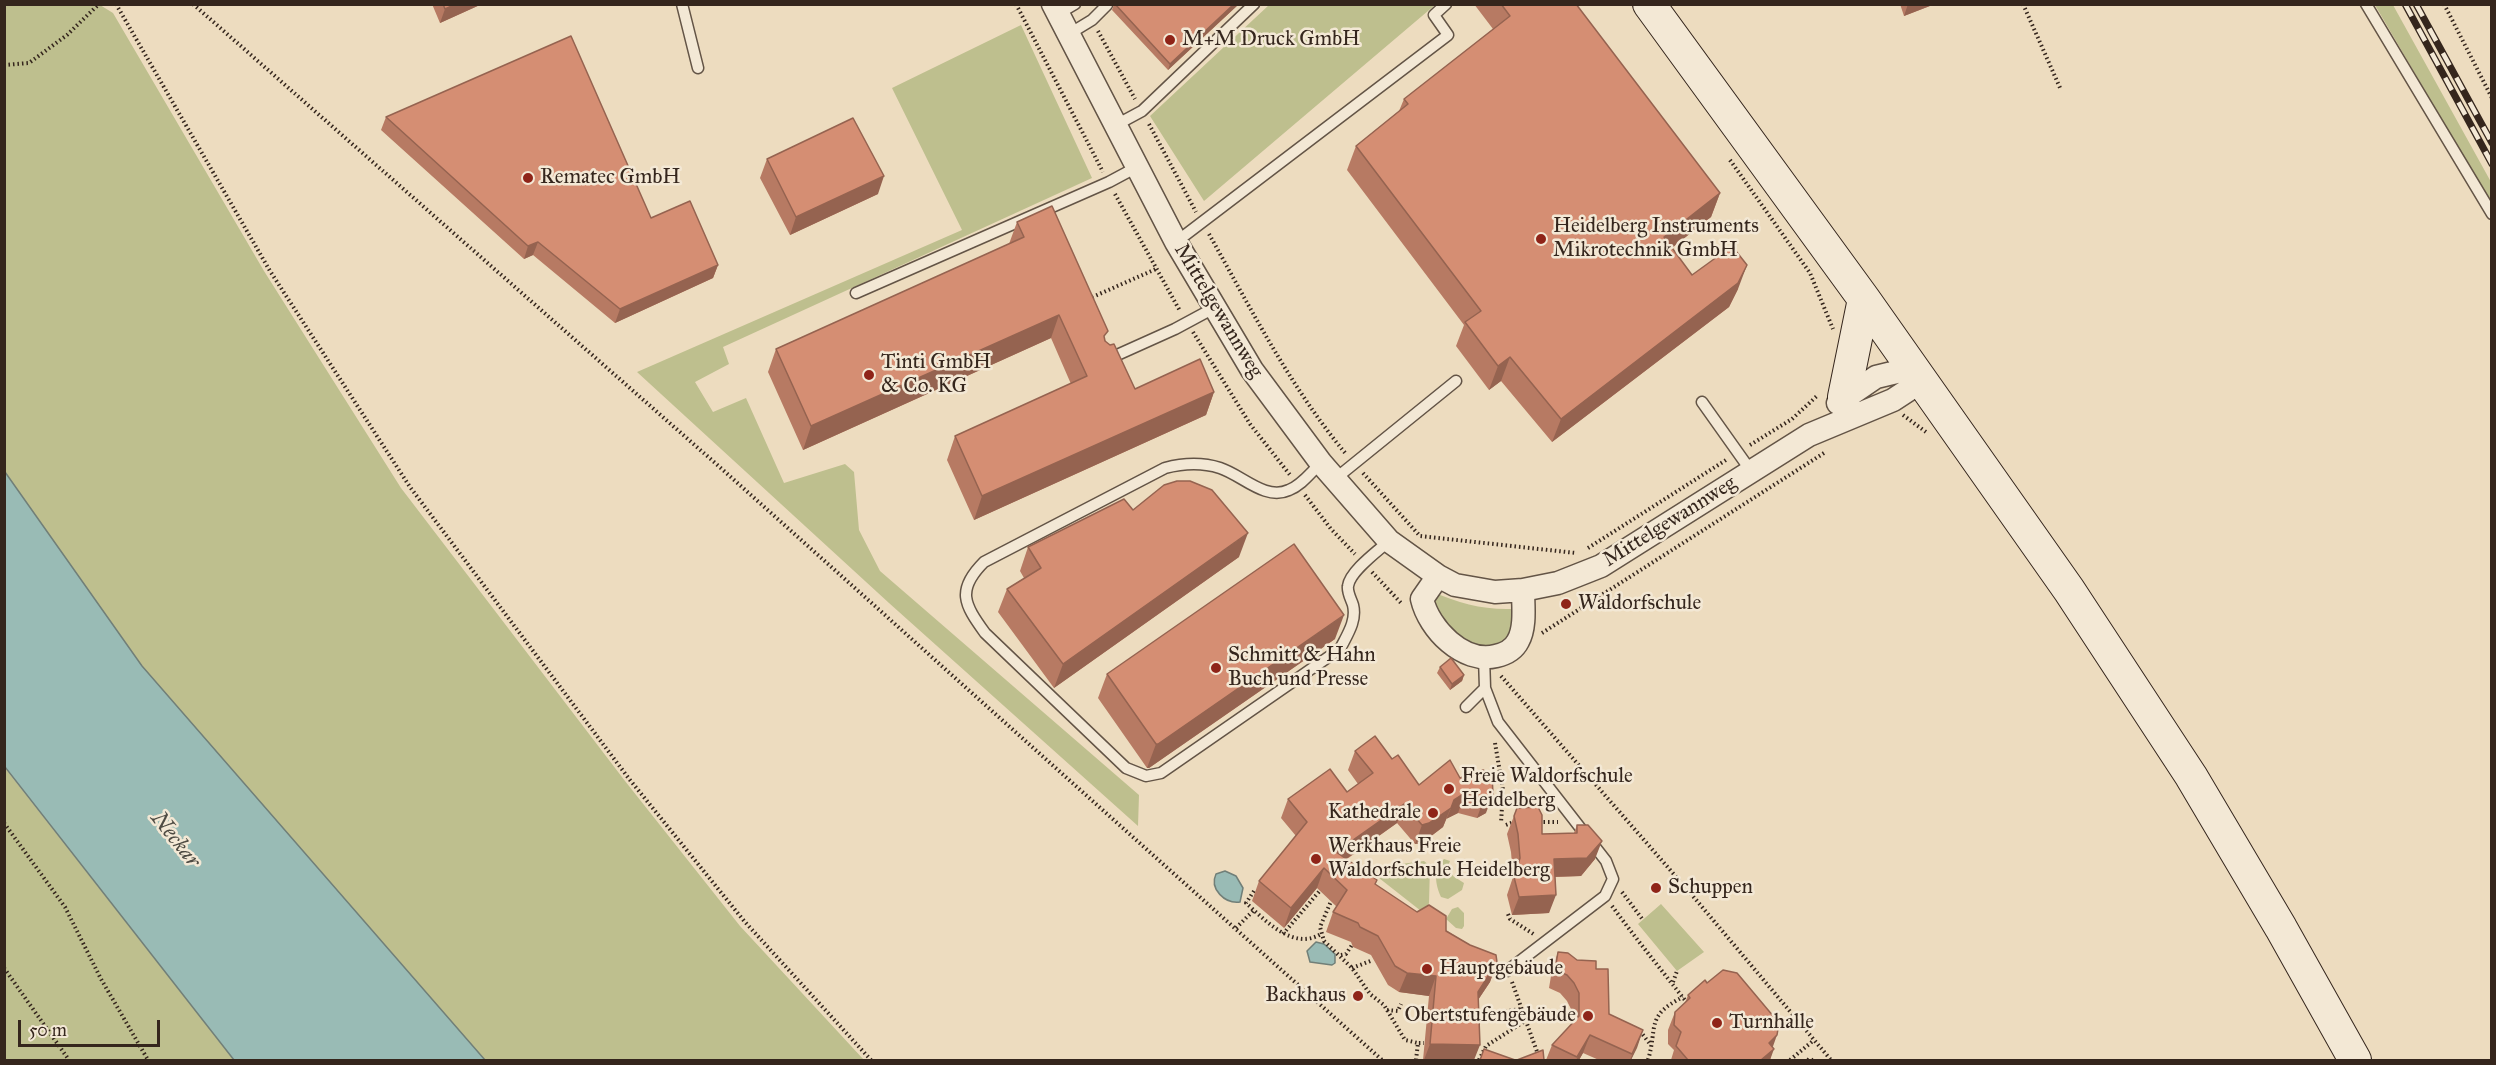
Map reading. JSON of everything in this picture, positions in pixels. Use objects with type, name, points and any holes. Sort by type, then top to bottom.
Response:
[{"type":"main road","points":[[1649,4],[1864,299],[2068,590],[2191,777],[2281,928],[2355,1060]]},
{"type":"main road","points":[[1832,394],[1864,299]]},
{"type":"street","name":"Mittelgewannweg","points":[[1064,14],[1116,125],[1176,242],[1252,370],[1328,471],[1389,541],[1438,576],[1473,589],[1496,592],[1523,590],[1558,583],[1601,566],[1809,435],[1893,400],[1918,375]]},
{"type":"street","name":"Mittelgewannweg","points":[[1809,435],[1832,394],[1876,377],[1918,375]]},
{"type":"street","points":[[1438,576],[1422,599],[1424,608],[1457,648],[1487,662],[1493,657],[1506,653],[1518,643],[1522,633],[1523,590]]},
{"type":"lane","points":[[682,4],[698,68]]},
{"type":"lane","points":[[1116,125],[1142,111],[1254,4]]},
{"type":"lane","points":[[1176,242],[1448,34],[1434,15],[1446,4]]},
{"type":"lane","points":[[2366,4],[2492,214]]},
{"type":"lane","points":[[1064,14],[1092,20],[1107,5]]},
{"type":"lane","points":[[856,293],[1109,182],[1137,167]]},
{"type":"lane","points":[[1103,362],[1175,329],[1214,308]]},
{"type":"lane","points":[[1389,541],[1355,573],[1350,581],[1348,587],[1354,608],[1352,627],[1340,649],[1161,773],[1146,776],[1126,768],[985,633],[972,614],[967,600],[966,584],[984,562],[1165,468],[1185,463],[1202,464],[1219,468],[1267,492],[1287,492],[1328,471],[1354,463],[1456,381]]},
{"type":"lane","points":[[1702,402],[1751,471]]},
{"type":"lane","points":[[1487,662],[1485,688],[1498,723],[1606,861],[1613,879],[1605,896],[1507,971]]},
{"type":"lane","points":[[1466,707],[1485,688]]},
{"type":"path","points":[[4,65],[29,63],[67,35],[99,4]]},
{"type":"path","points":[[116,4],[270,271],[410,487],[630,780],[745,922],[871,1060]]},
{"type":"path","points":[[193,4],[714,462],[1382,1060]]},
{"type":"path","points":[[2023,4],[2061,90]]},
{"type":"path","points":[[2444,4],[2492,98]]},
{"type":"path","points":[[1092,20],[1202,223],[1303,395],[1378,493],[1420,536],[1579,553],[1792,419],[1816,398],[1832,394]]},
{"type":"path","points":[[1086,300],[1156,269]]},
{"type":"path","points":[[1894,419],[1904,416]]},
{"type":"path","points":[[1542,633],[1830,449]]},
{"type":"path","points":[[1487,662],[1692,896],[1831,1060]]},
{"type":"path","points":[[1493,712],[1496,755],[1503,790],[1503,824],[1512,821],[1520,822]]},
{"type":"path","points":[[1537,822],[1566,822],[1572,818]]},
{"type":"path","points":[[4,823],[65,907],[101,979],[148,1060]]},
{"type":"path","points":[[1613,879],[1643,920]]},
{"type":"path","points":[[1283,934],[1326,883]]},
{"type":"path","points":[[1254,891],[1246,903],[1283,934],[1300,938],[1315,937],[1320,934]]},
{"type":"path","points":[[1334,896],[1320,927],[1320,934],[1324,941],[1352,968],[1370,994],[1387,1010],[1405,1040],[1424,1042]]},
{"type":"path","points":[[1605,896],[1659,970],[1673,982],[1690,1006]]},
{"type":"path","points":[[1236,928],[1254,910]]},
{"type":"path","points":[[1508,914],[1515,923],[1546,942]]},
{"type":"path","points":[[1340,955],[1346,954],[1352,945]]},
{"type":"path","points":[[1352,968],[1373,960]]},
{"type":"path","points":[[4,968],[69,1060]]},
{"type":"path","points":[[1507,971],[1540,1060]]},
{"type":"path","points":[[1673,982],[1677,971]]},
{"type":"path","points":[[1648,1060],[1652,1027],[1662,1008],[1683,997]]},
{"type":"path","points":[[1387,1010],[1398,1011],[1401,1004]]},
{"type":"path","points":[[1471,1017],[1521,1009]]},
{"type":"path","points":[[1479,1060],[1486,1046],[1526,1021]]},
{"type":"path","points":[[1637,1027],[1650,1044]]},
{"type":"path","points":[[1790,1060],[1814,1040]]},
{"type":"path","points":[[1416,1060],[1418,1043]]},
{"type":"green space","points":[[4,5],[100,5],[113,13],[264,271],[401,488],[625,781],[740,926],[864,1060],[342,1060],[5,629]]},
{"type":"green space","points":[[1269,5],[1435,5],[1204,201],[1150,116]]},
{"type":"green space","points":[[2375,5],[2393,5],[2491,182],[2491,204]]},
{"type":"green space","points":[[1021,25],[1092,178],[723,347],[729,364],[695,382],[713,412],[746,398],[784,483],[845,464],[854,472],[859,530],[880,571],[1139,795],[1138,826],[889,603],[637,372],[962,230],[892,88]]},
{"type":"green space","points":[[1433,592],[1471,605],[1512,609],[1514,623],[1509,642],[1475,650],[1436,616]]},
{"type":"green space","points":[[4,767],[8,772],[234,1060],[5,1060]]},
{"type":"green space","points":[[1444,859],[1450,861],[1448,866],[1453,876],[1464,883],[1462,890],[1448,899],[1441,897],[1436,882],[1438,867]]},
{"type":"green space","points":[[1424,861],[1430,866],[1429,903],[1427,908],[1421,911],[1379,878],[1383,870],[1401,864]]},
{"type":"green space","points":[[1661,904],[1704,952],[1677,971],[1638,924]]},
{"type":"green space","points":[[1458,907],[1464,913],[1462,929],[1456,928],[1446,919],[1452,909]]},
{"type":"water","name":"Neckar","points":[[5,472],[142,666],[485,1060],[234,1060],[5,767]]},
{"type":"water","points":[[1225,871],[1236,876],[1243,888],[1240,902],[1229,901],[1217,890],[1214,880],[1216,874]]},
{"type":"water","points":[[1316,942],[1324,944],[1335,954],[1335,963],[1332,965],[1310,962],[1307,951]]},
{"type":"building","points":[[443,4],[456,4],[445,9]]},
{"type":"building","name":"M+M Druck GmbH","points":[[1115,4],[1234,4],[1170,64]]},
{"type":"building","name":"Heidelberg Instruments Mikrotechnik GmbH","points":[[1501,4],[1576,4],[1720,193],[1664,237],[1692,275],[1732,246],[1747,265],[1738,283],[1561,419],[1510,357],[1498,366],[1465,322],[1481,311],[1356,146],[1408,104],[1404,99],[1510,16]]},
{"type":"building","name":"Rematec GmbH","points":[[571,36],[651,218],[690,201],[718,265],[620,309],[538,242],[528,246],[386,117]]},
{"type":"building","points":[[853,118],[884,176],[796,217],[767,159]]},
{"type":"building","name":"Tinti GmbH & Co. KG","points":[[1052,206],[1108,331],[1104,336],[1105,341],[1110,345],[1114,344],[1135,389],[1200,359],[1214,392],[982,496],[955,436],[1087,376],[1059,315],[811,426],[776,349],[1024,237],[1017,222]]},
{"type":"building","points":[[1177,481],[1190,481],[1212,490],[1248,533],[1063,664],[1007,589],[1041,568],[1028,547],[1124,499],[1133,510],[1164,485]]},
{"type":"building","name":"Schmitt & Hahn Buch und Presse","points":[[1294,544],[1344,615],[1156,744],[1107,674]]},
{"type":"building","points":[[1451,658],[1464,675],[1452,684],[1440,667]]},
{"type":"building","points":[[1375,736],[1392,759],[1398,755],[1419,785],[1450,760],[1460,778],[1483,770],[1492,775],[1493,794],[1484,798],[1465,793],[1454,800],[1451,808],[1429,823],[1422,825],[1404,804],[1336,852],[1377,880],[1375,884],[1417,912],[1429,905],[1446,916],[1446,931],[1470,945],[1496,955],[1497,962],[1478,992],[1480,1045],[1430,1044],[1436,976],[1407,973],[1395,966],[1378,936],[1360,927],[1358,923],[1333,912],[1347,890],[1324,868],[1291,908],[1259,881],[1307,822],[1288,799],[1330,769],[1347,792],[1373,773],[1355,751]]},
{"type":"building","points":[[1538,807],[1542,815],[1542,834],[1577,833],[1577,825],[1588,825],[1602,841],[1587,858],[1554,859],[1556,895],[1519,897],[1514,877],[1520,858],[1514,816],[1517,808]]},
{"type":"building","points":[[1558,952],[1568,953],[1577,960],[1596,961],[1596,969],[1608,969],[1609,1014],[1643,1030],[1632,1054],[1590,1035],[1577,1057],[1552,1045],[1579,1016],[1579,993],[1574,983],[1567,975],[1555,970]]},
{"type":"building","name":"Turnhalle","points":[[1723,970],[1737,973],[1779,1023],[1777,1035],[1769,1043],[1774,1049],[1761,1060],[1688,1060],[1676,1046],[1681,1032],[1674,1025],[1675,1012],[1690,998],[1688,995],[1705,980],[1707,983]]},
{"type":"building","points":[[1484,1049],[1515,1060],[1480,1060]]},
{"type":"building","points":[[1543,1050],[1544,1060],[1517,1060]]},
{"type":"railway","points":[[2405,4],[2492,164]]},
{"type":"railway","points":[[2416,4],[2492,143]]},
{"type":"place","name":"M+M Druck GmbH","points":[[1170,40]]},
{"type":"place","name":"Rematec GmbH","points":[[528,178]]},
{"type":"place","name":"Heidelberg Instruments Mikrotechnik GmbH","points":[[1541,239]]},
{"type":"place","name":"Tinti GmbH & Co. KG","points":[[869,375]]},
{"type":"place","name":"Waldorfschule","points":[[1566,604]]},
{"type":"place","name":"Schmitt & Hahn Buch und Presse","points":[[1216,668]]},
{"type":"place","name":"Freie Waldorfschule Heidelberg","points":[[1449,789]]},
{"type":"place","name":"Kathedrale","points":[[1433,813]]},
{"type":"place","name":"Werkhaus Freie Waldorfschule Heidelberg","points":[[1316,859]]},
{"type":"place","name":"Schuppen","points":[[1656,888]]},
{"type":"place","name":"Hauptgebäude","points":[[1427,969]]},
{"type":"place","name":"Backhaus","points":[[1358,996]]},
{"type":"place","name":"Obertstufengebäude","points":[[1588,1016]]},
{"type":"place","name":"Turnhalle","points":[[1717,1023]]}]
